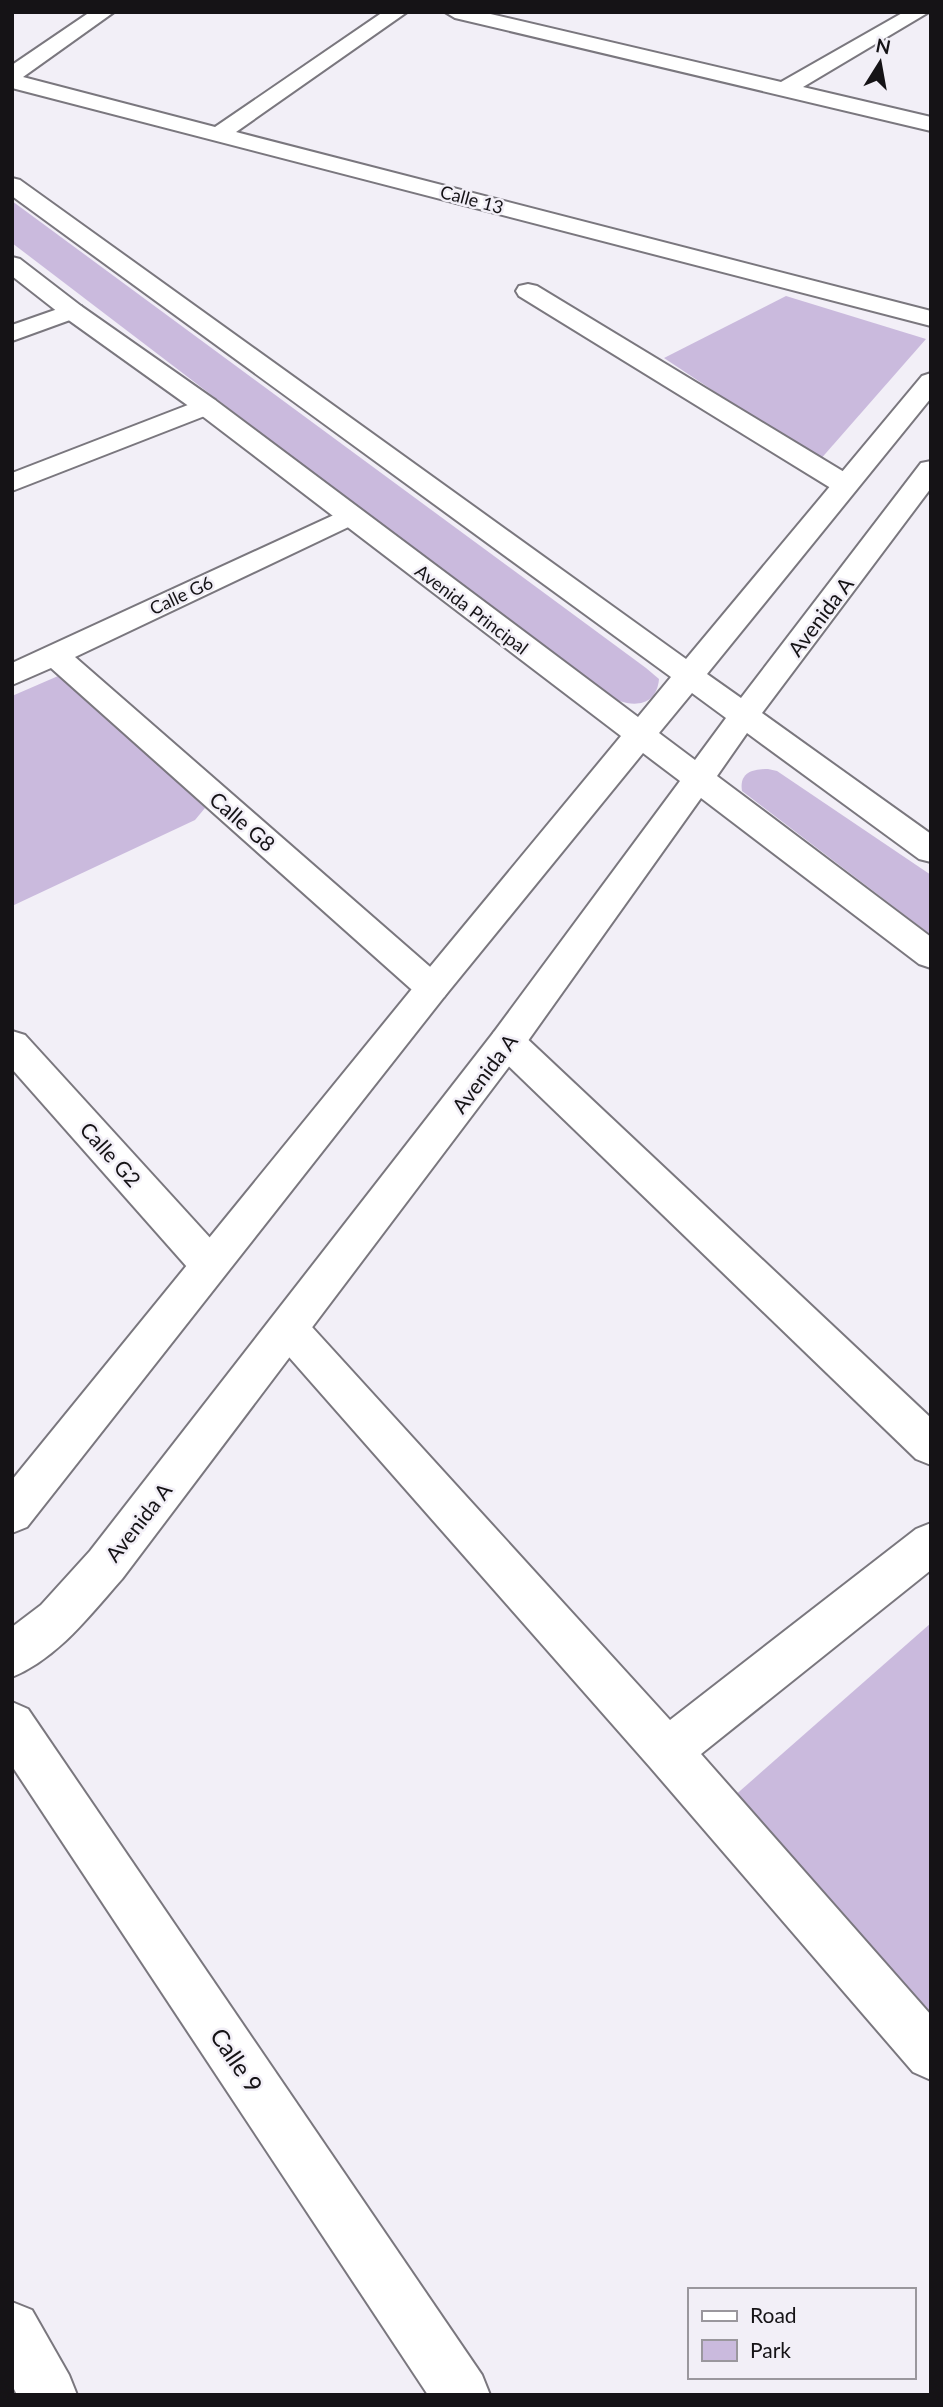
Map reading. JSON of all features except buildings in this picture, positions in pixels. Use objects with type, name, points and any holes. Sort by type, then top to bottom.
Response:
[{"type":"street","points":[[12,75],[104,12]]},
{"type":"street","points":[[220,133],[397,12]]},
{"type":"street","points":[[456,12],[931,124]]},
{"type":"street","points":[[783,90],[919,12]]},
{"type":"street","name":"Calle 13","points":[[12,81],[931,319]]},
{"type":"street","points":[[12,185],[931,851]]},
{"type":"street","name":"Avenida Principal","points":[[12,264],[72,311],[206,406],[931,955]]},
{"type":"street","points":[[528,291],[844,484]]},
{"type":"street","points":[[12,334],[72,311]]},
{"type":"street","points":[[12,1513],[432,988],[931,381]]},
{"type":"street","points":[[12,483],[206,406]]},
{"type":"street","name":"Avenida A","points":[[12,1655],[57,1620],[106,1565],[508,1042],[743,717],[931,469]]},
{"type":"street","name":"Calle G6","points":[[12,674],[349,516]]},
{"type":"street","name":"Calle G8","points":[[54,655],[432,988]]},
{"type":"street","points":[[508,1042],[931,1446]]},
{"type":"street","name":"Calle G2","points":[[12,1045],[209,1264]]},
{"type":"street","points":[[288,1328],[667,1751],[931,2054]]},
{"type":"street","points":[[667,1751],[931,1543]]},
{"type":"street","name":"Calle 9","points":[[12,1725],[462,2395]]},
{"type":"street","points":[[12,2330],[49,2395]]},
{"type":"green space","points":[[12,201],[646,668],[659,679],[652,697],[639,703],[630,703],[604,694],[12,243]]},
{"type":"green space","points":[[786,296],[926,339],[819,461],[664,358]]},
{"type":"green space","points":[[65,673],[205,808],[195,820],[12,906],[12,696]]},
{"type":"green space","points":[[768,769],[777,771],[931,875],[931,935],[742,791],[743,780],[748,773]]},
{"type":"green space","points":[[931,1623],[931,2041],[724,1805]]}]
